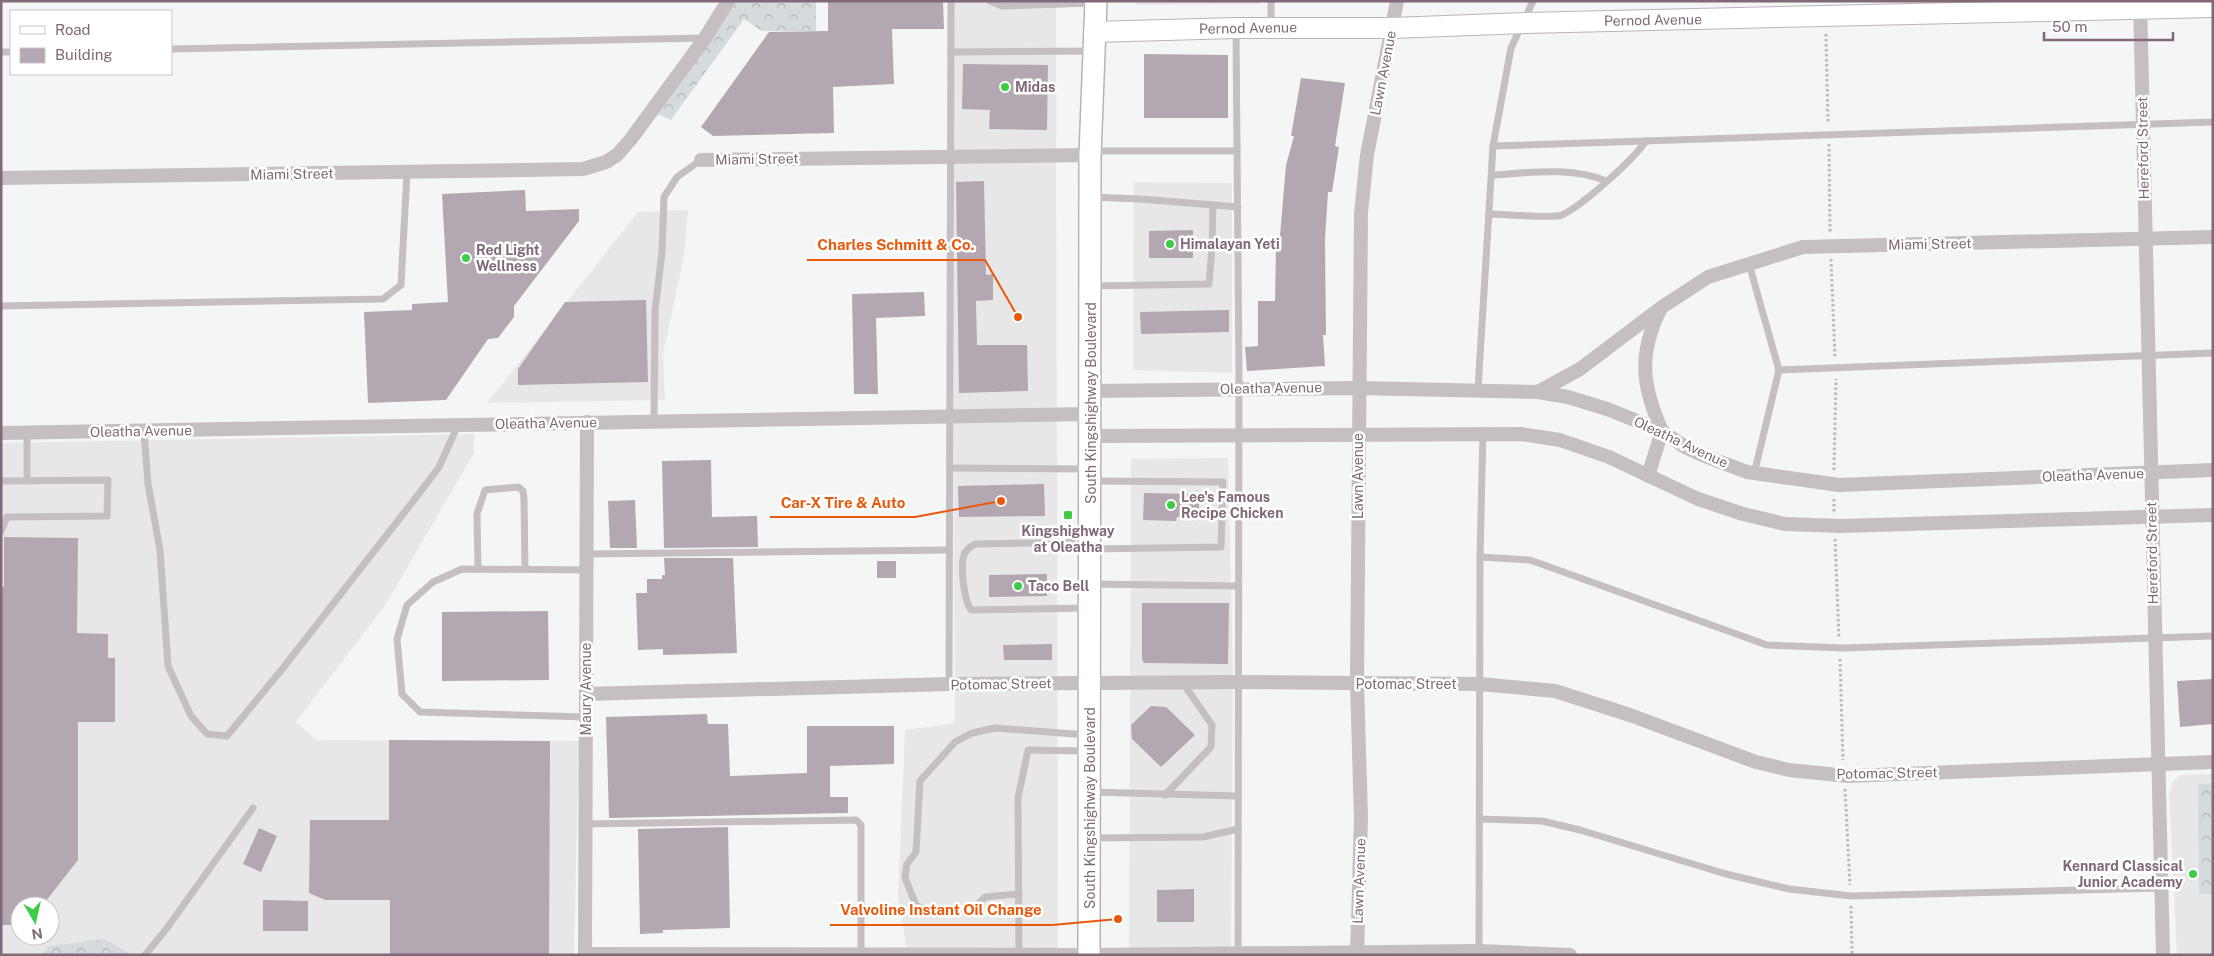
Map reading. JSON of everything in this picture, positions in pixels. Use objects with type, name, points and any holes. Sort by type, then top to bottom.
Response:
[{"type":"main road","name":"South Kingshighway Boulevard","points":[[1089,955],[1091,584],[1090,153],[1096,2]]},
{"type":"street","name":"Miami Street","points":[[1,178],[583,169],[606,162],[617,154],[631,139],[705,38],[728,1]]},
{"type":"street","name":"Lawn Avenue","points":[[1357,954],[1361,818],[1357,684],[1358,388],[1361,213],[1367,155],[1397,1]]},
{"type":"street","name":"Pernod Avenue","points":[[1094,42],[1236,28],[1392,28],[2140,5],[2213,7]]},
{"type":"street","name":"Hereford Street","points":[[2140,5],[2163,955]]},
{"type":"street","name":"Miami Street","points":[[701,160],[1090,153]]},
{"type":"street","name":"Miami Street","points":[[1538,392],[1580,369],[1662,308],[1708,278],[1803,246],[2213,237]]},
{"type":"street","points":[[1648,476],[1662,431],[1650,404],[1645,385],[1647,342],[1662,308]]},
{"type":"street","name":"Oleatha Avenue","points":[[1091,391],[1358,388],[1478,389],[1538,392],[1568,397],[1607,409],[1662,431],[1685,447],[1702,455],[1754,474],[1839,485],[2213,470]]},
{"type":"street","name":"Oleatha Avenue","points":[[1,433],[1091,414]]},
{"type":"street","name":"Maury Avenue","points":[[585,954],[587,422]]},
{"type":"street","points":[[1091,436],[1358,435],[1483,432],[1521,434],[1560,440],[1608,457],[1698,499],[1743,514],[1785,524],[1841,526],[2213,515]]},
{"type":"street","name":"Potomac Street","points":[[586,694],[949,684],[1182,682],[1479,684],[1555,691],[1630,715],[1756,762],[1789,770],[1848,776],[2213,762]]},
{"type":"street","points":[[585,954],[1089,955],[1478,953],[1570,955]]},
{"type":"lane","points":[[949,684],[951,1]]},
{"type":"lane","points":[[990,1],[1002,6],[1096,2]]},
{"type":"lane","points":[[1271,1],[1271,28]]},
{"type":"lane","points":[[1478,389],[1493,146],[1511,48],[1533,1]]},
{"type":"lane","points":[[1236,28],[1239,389],[1238,954]]},
{"type":"lane","points":[[172,49],[705,38]]},
{"type":"lane","points":[[951,52],[1094,42]]},
{"type":"lane","points":[[1493,146],[2213,122]]},
{"type":"lane","points":[[1489,214],[1561,215],[1606,181],[1637,154],[1646,141]]},
{"type":"lane","points":[[1090,153],[1237,151]]},
{"type":"lane","name":"Miami Street","points":[[654,421],[655,311],[662,252],[664,197],[677,177],[701,160]]},
{"type":"lane","points":[[1,306],[383,299],[401,285],[407,172]]},
{"type":"lane","points":[[1492,175],[1552,172],[1595,176],[1606,181]]},
{"type":"lane","points":[[1090,197],[1238,208]]},
{"type":"lane","points":[[1090,286],[1209,284],[1213,205]]},
{"type":"lane","points":[[1749,264],[1779,370],[1754,474]]},
{"type":"lane","points":[[1779,370],[2213,353]]},
{"type":"lane","points":[[144,431],[148,484],[160,550],[168,666],[191,716],[207,734],[227,736],[283,668],[421,491],[438,467],[458,425]]},
{"type":"lane","points":[[1478,953],[1480,557],[1483,432]]},
{"type":"lane","points":[[27,433],[27,481]]},
{"type":"lane","points":[[950,468],[1091,475],[1163,481],[1222,482],[1221,547],[1163,548],[975,544],[964,553],[963,561],[968,605],[971,610],[1090,607]]},
{"type":"lane","points":[[1,481],[108,480],[107,516],[7,517],[1,531]]},
{"type":"lane","points":[[478,569],[477,514],[482,496],[485,490],[518,487],[523,491],[524,500],[525,568]]},
{"type":"lane","points":[[587,554],[949,550]]},
{"type":"lane","points":[[1480,557],[1530,560],[1767,645],[1844,648],[2213,636]]},
{"type":"lane","points":[[586,570],[525,568],[462,569],[433,582],[407,605],[397,639],[402,694],[420,712],[586,717]]},
{"type":"lane","points":[[1091,584],[1238,586]]},
{"type":"lane","points":[[1165,795],[1211,747],[1212,725],[1182,682]]},
{"type":"lane","points":[[1019,894],[985,897],[973,909],[946,912],[926,911],[916,905],[905,878],[907,864],[916,852],[920,781],[955,742],[972,733],[995,728],[1090,743]]},
{"type":"lane","points":[[1019,955],[1018,798],[1028,750],[1090,743]]},
{"type":"lane","points":[[1090,792],[1238,796]]},
{"type":"lane","points":[[145,955],[167,928],[253,808]]},
{"type":"lane","points":[[585,824],[856,820],[861,825],[860,954]]},
{"type":"lane","points":[[1480,820],[1542,821],[1580,830],[1726,874],[1790,889],[1851,896],[2160,888]]},
{"type":"lane","points":[[1090,838],[1203,837],[1238,829]]},
{"type":"shaded area","points":[[954,1],[1056,1],[1058,955],[908,955],[898,898],[905,730],[955,723],[952,182]]},
{"type":"shaded area","points":[[1134,1],[1261,1],[1261,4],[1138,5]]},
{"type":"shaded area","points":[[1134,182],[1232,183],[1232,373],[1133,370]]},
{"type":"shaded area","points":[[688,210],[684,256],[663,354],[665,400],[487,403],[638,212]]},
{"type":"shaded area","points":[[474,434],[474,453],[386,604],[296,722],[316,740],[579,741],[574,955],[130,955],[49,946],[41,955],[1,955],[1,443]]},
{"type":"shaded area","points":[[1228,458],[1233,668],[1231,955],[1129,955],[1131,459]]},
{"type":"shaded area","name":"Kennard Classical Junior Academy","points":[[2213,774],[2213,955],[2177,955],[2169,793],[2173,781],[2181,775]]},
{"type":"green space","points":[[733,1],[816,1],[816,31],[762,31],[744,19],[671,120],[655,113]]},
{"type":"green space","points":[[2213,783],[2213,894],[2199,894],[2198,784]]},
{"type":"green space","points":[[105,939],[130,954],[41,955],[49,946]]},
{"type":"building","points":[[828,1],[943,1],[944,29],[892,29],[894,84],[833,87],[834,133],[713,136],[701,127],[769,32],[828,31]]},
{"type":"building","points":[[1144,54],[1228,55],[1228,118],[1144,118]]},
{"type":"building","name":"Midas","points":[[963,64],[1048,65],[1047,130],[989,129],[990,110],[962,109]]},
{"type":"building","points":[[1301,78],[1345,83],[1335,146],[1339,147],[1332,192],[1328,192],[1325,239],[1326,335],[1323,335],[1325,366],[1247,371],[1245,347],[1258,346],[1258,301],[1275,301],[1276,247],[1279,247],[1286,165],[1294,136],[1291,136]]},
{"type":"building","points":[[984,181],[986,275],[993,274],[993,300],[976,301],[977,345],[1027,345],[1028,391],[959,393],[956,182]]},
{"type":"building","points":[[525,190],[526,211],[579,209],[579,221],[514,306],[514,317],[498,338],[488,339],[446,400],[368,403],[364,312],[412,310],[412,304],[448,302],[442,194]]},
{"type":"building","name":"Himalayan Yeti","points":[[1193,230],[1193,258],[1149,258],[1149,231]]},
{"type":"building","points":[[924,292],[925,316],[876,318],[878,394],[854,394],[852,294]]},
{"type":"building","points":[[646,300],[648,382],[518,385],[518,369],[565,302]]},
{"type":"building","points":[[1229,310],[1229,332],[1141,334],[1140,312]]},
{"type":"building","points":[[711,460],[712,517],[757,516],[758,547],[664,548],[662,461]]},
{"type":"building","points":[[1044,484],[1045,516],[959,517],[958,486]]},
{"type":"building","name":"Lee's Famous Recipe Chicken","points":[[1144,493],[1199,494],[1199,517],[1177,517],[1176,521],[1143,520]]},
{"type":"building","points":[[635,500],[637,548],[610,548],[608,501]]},
{"type":"building","points":[[4,537],[78,538],[77,633],[108,634],[108,658],[115,658],[115,722],[78,722],[78,860],[50,896],[10,896],[10,925],[1,925],[1,587],[4,587]]},
{"type":"building","points":[[664,558],[733,558],[737,653],[663,655],[663,649],[638,650],[636,593],[647,593],[647,579],[662,579],[662,575],[665,575]]},
{"type":"building","points":[[877,561],[896,561],[896,578],[877,578]]},
{"type":"building","name":"Taco Bell","points":[[1047,574],[1047,596],[989,597],[989,575]]},
{"type":"building","points":[[1142,603],[1229,603],[1228,664],[1144,663],[1142,659]]},
{"type":"building","points":[[548,611],[549,680],[442,681],[442,612]]},
{"type":"building","points":[[1052,644],[1052,660],[1004,660],[1003,645]]},
{"type":"building","points":[[2213,679],[2213,724],[2180,727],[2177,681]]},
{"type":"building","points":[[1151,706],[1166,707],[1195,735],[1161,767],[1132,739],[1131,725]]},
{"type":"building","points":[[707,714],[708,724],[728,724],[730,776],[807,773],[807,726],[894,726],[894,764],[830,766],[830,797],[848,797],[848,813],[609,818],[606,717]]},
{"type":"building","points":[[389,740],[550,741],[549,955],[390,955],[390,900],[325,900],[309,893],[310,820],[389,820]]},
{"type":"building","points":[[728,827],[730,928],[663,930],[663,933],[640,934],[638,829]]},
{"type":"building","points":[[259,828],[277,836],[261,872],[243,864]]},
{"type":"building","points":[[1194,889],[1194,922],[1157,922],[1157,890]]},
{"type":"building","points":[[263,900],[308,901],[308,931],[263,931]]},
{"type":"place","name":"Midas","points":[[1005,87]]},
{"type":"place","name":"Himalayan Yeti","points":[[1170,244]]},
{"type":"place","name":"Red Light Wellness","points":[[466,258]]},
{"type":"place","name":"Charles Schmitt & Co.","points":[[1018,317]]},
{"type":"place","name":"Car-X Tire & Auto","points":[[1001,501]]},
{"type":"place","name":"Lee's Famous Recipe Chicken","points":[[1171,505]]},
{"type":"place","name":"Kingshighway at Oleatha","points":[[1068,515]]},
{"type":"place","name":"Taco Bell","points":[[1018,586]]},
{"type":"place","name":"Kennard Classical Junior Academy","points":[[2193,874]]},
{"type":"place","name":"Valvoline Instant Oil Change","points":[[1118,919]]}]
